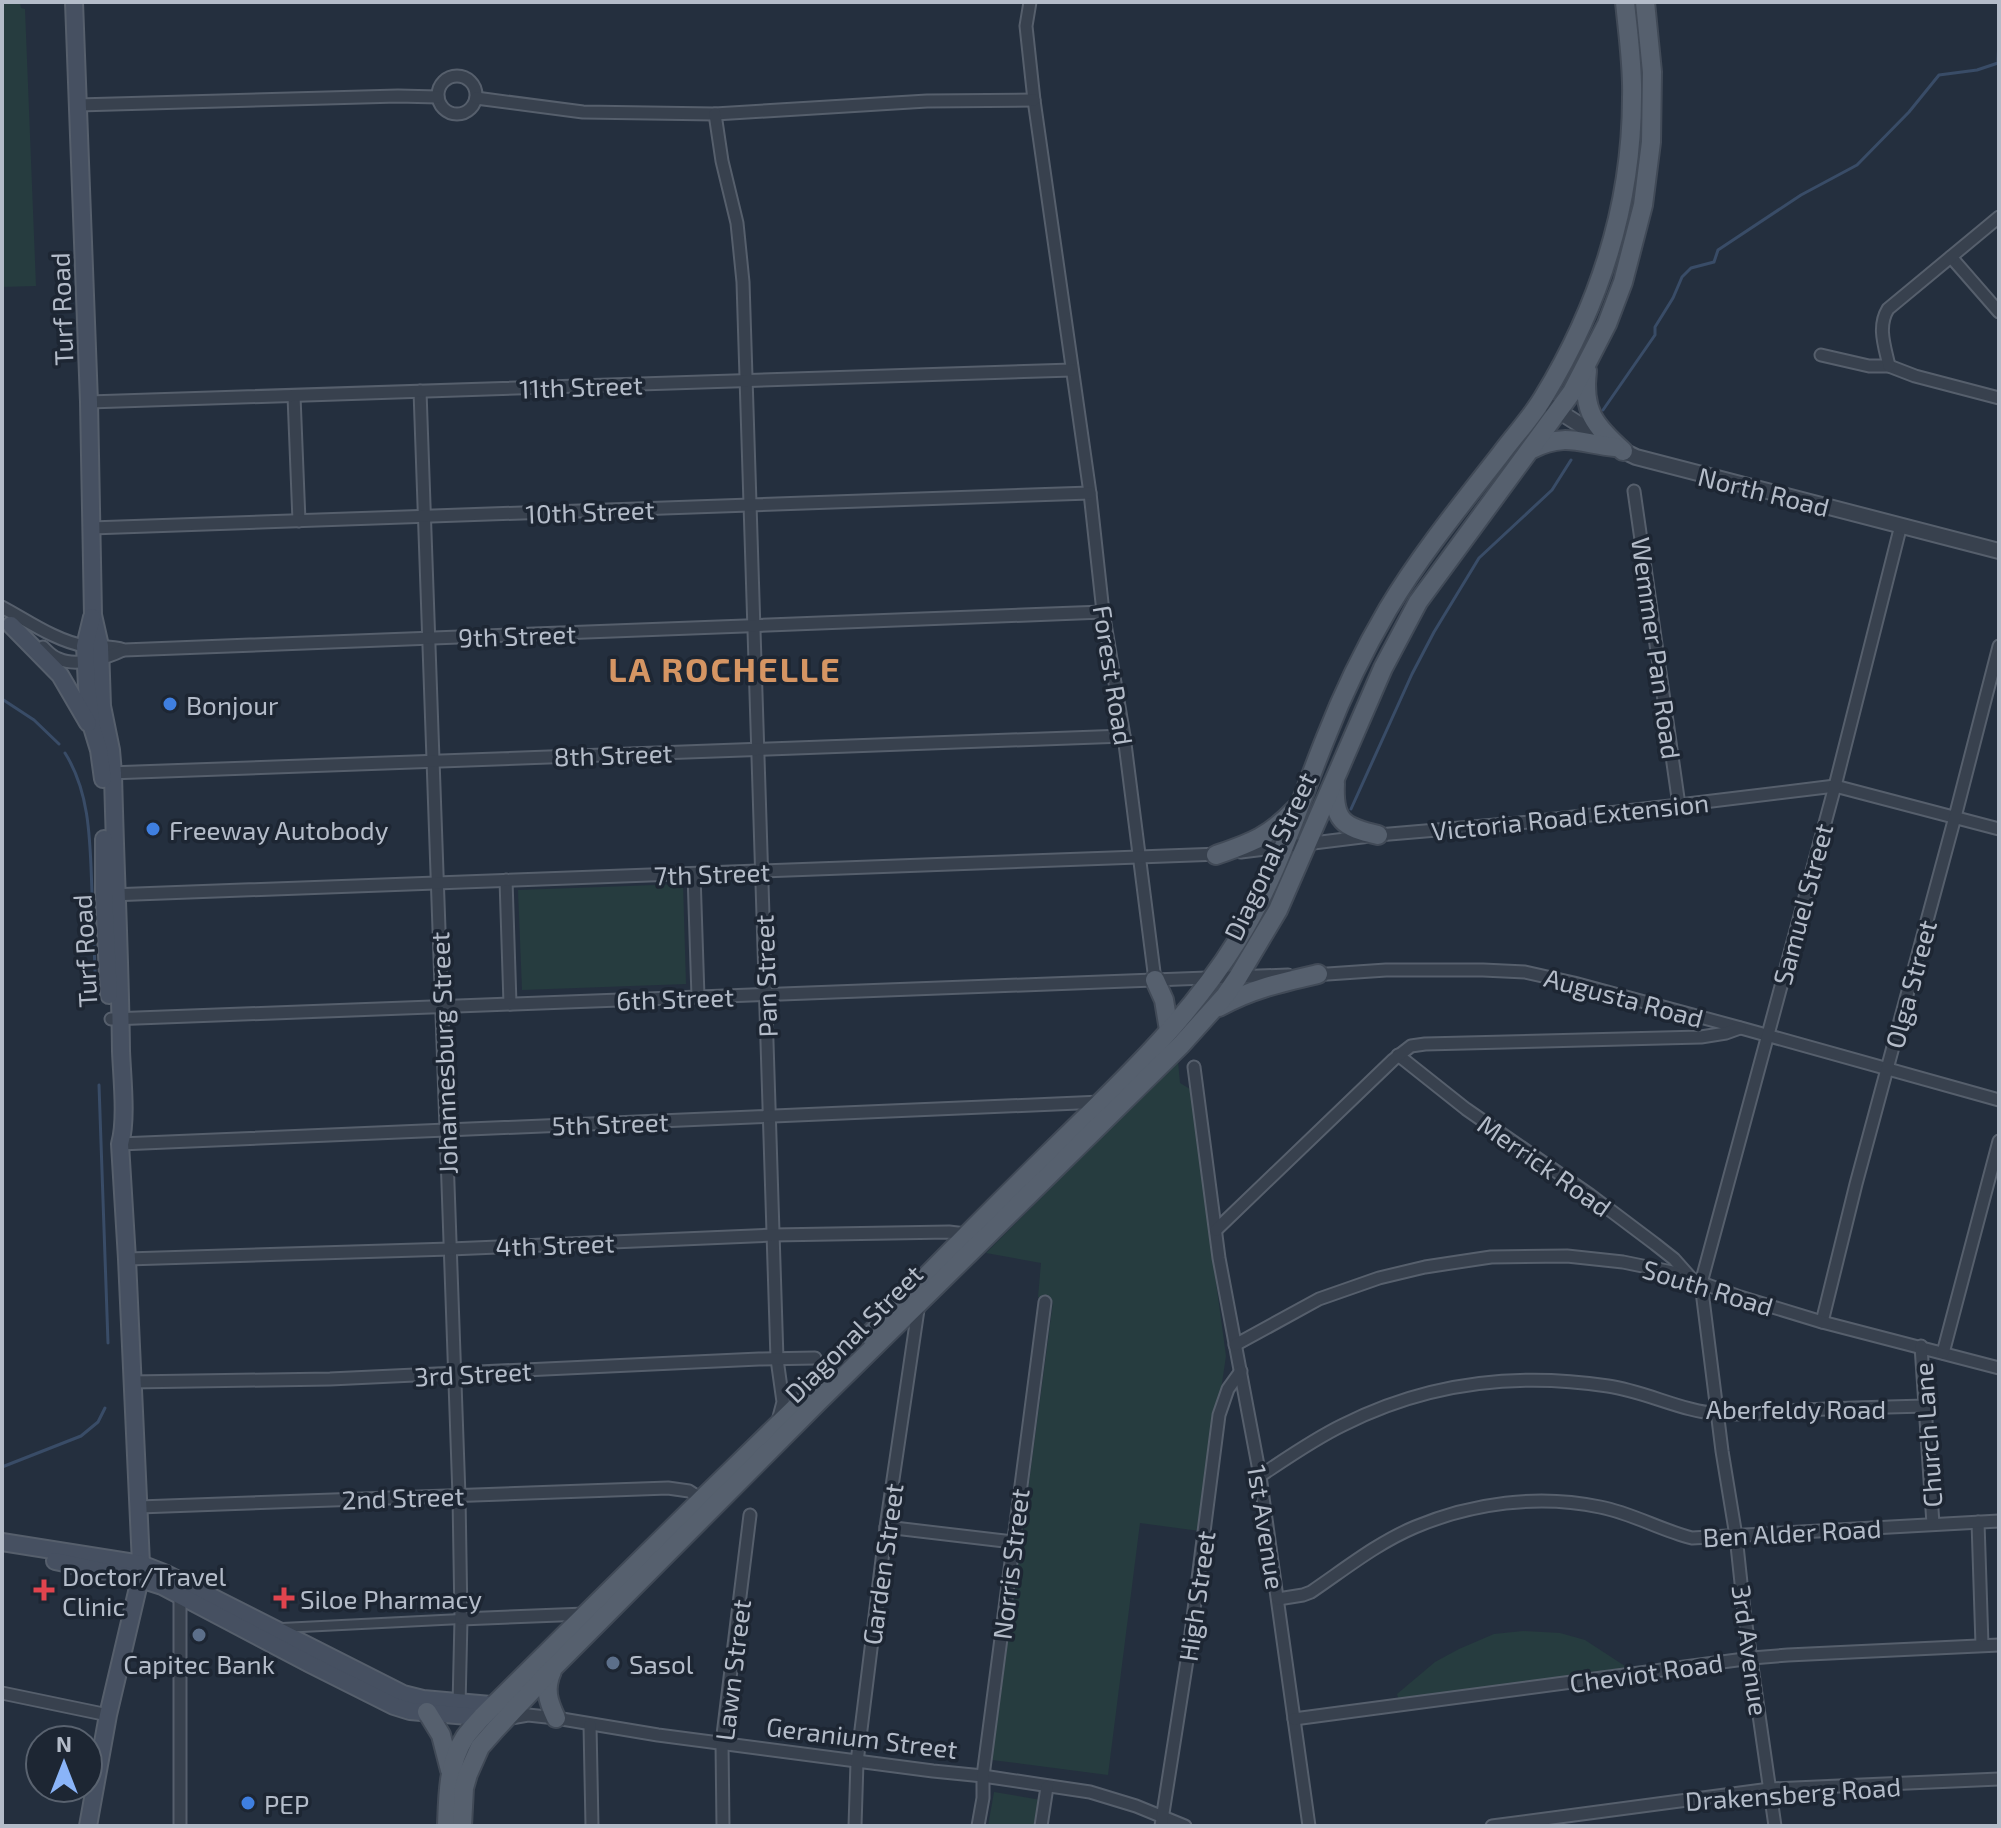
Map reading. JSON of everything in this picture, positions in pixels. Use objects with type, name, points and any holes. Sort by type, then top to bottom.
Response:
[{"type":"main road","name":"Turf Road","points":[[74,2],[89,402],[93,653],[88,701],[92,727],[108,773]]},
{"type":"main road","name":"Diagonal Street","points":[[505,1713],[586,1614],[708,1504],[919,1303],[973,1238],[1169,1030],[1214,977],[1264,893],[1343,697],[1380,623],[1430,544],[1542,400],[1586,317],[1612,247],[1622,207],[1630,146],[1633,91],[1625,2]]},
{"type":"main road","name":"Diagonal Street","points":[[505,1713],[553,1668],[708,1504],[716,1485],[973,1238],[1181,1045],[1213,1011],[1238,977],[1278,910],[1383,668],[1418,602],[1559,411],[1588,365],[1607,324],[1619,293],[1643,205],[1651,142],[1652,72],[1645,2]]},
{"type":"main road","points":[[1588,365],[1586,398],[1591,416],[1619,449]]},
{"type":"main road","points":[[1530,450],[1565,439],[1619,449]]},
{"type":"main road","points":[[6,622],[53,666],[92,727]]},
{"type":"main road","name":"Turf Road","points":[[88,1826],[108,1715],[141,1571],[122,1137],[118,1106],[108,773],[111,750],[93,653]]},
{"type":"main road","points":[[1335,776],[1335,805],[1342,821],[1358,830],[1378,835]]},
{"type":"main road","points":[[1216,855],[1262,837],[1283,822],[1301,803]]},
{"type":"main road","points":[[1213,1011],[1268,985],[1318,974]]},
{"type":"main road","points":[[1155,980],[1164,1000],[1169,1030]]},
{"type":"main road","points":[[2,1542],[141,1571]]},
{"type":"main road","points":[[2,1550],[141,1571]]},
{"type":"main road","name":"Geranium Street","points":[[141,1571],[162,1586],[377,1698],[403,1709],[427,1712],[459,1708]]},
{"type":"main road","name":"Geranium Street","points":[[141,1571],[164,1573],[403,1694],[459,1708],[505,1713]]},
{"type":"main road","points":[[553,1668],[547,1693],[556,1718]]},
{"type":"main road","points":[[427,1712],[441,1735],[451,1773]]},
{"type":"main road","points":[[447,1826],[451,1773],[464,1739],[505,1713]]},
{"type":"main road","points":[[462,1826],[464,1788],[472,1762],[505,1713]]},
{"type":"street","name":"Forest Road","points":[[1030,2],[1026,26],[1034,100],[1090,493],[1103,612],[1124,736],[1155,980]]},
{"type":"street","points":[[457,76],[472,83],[476,98],[472,108],[452,114],[443,108],[438,92],[447,79],[457,76]]},
{"type":"street","points":[[78,105],[438,97]]},
{"type":"street","points":[[476,98],[583,112],[715,114],[927,101],[1034,100]]},
{"type":"street","name":"Pan Street","points":[[715,114],[722,161],[737,223],[743,282],[777,1359],[783,1402],[777,1425]]},
{"type":"street","points":[[1889,366],[1882,328],[1888,309],[1999,217]]},
{"type":"street","points":[[1951,257],[1999,312]]},
{"type":"street","points":[[1821,355],[1869,366],[1889,366],[1999,398]]},
{"type":"street","name":"11th Street","points":[[89,402],[1072,370]]},
{"type":"street","name":"Johannesburg Street","points":[[420,391],[459,1496],[459,1708]]},
{"type":"street","points":[[294,396],[299,521]]},
{"type":"street","name":"North Road","points":[[1542,400],[1636,457],[1999,551]]},
{"type":"street","name":"Wemmer Pan Road","points":[[1634,491],[1679,805]]},
{"type":"street","name":"10th Street","points":[[91,528],[1090,493]]},
{"type":"street","name":"Samuel Street","points":[[1701,1283],[1835,786],[1901,525]]},
{"type":"street","points":[[2,607],[93,653]]},
{"type":"street","name":"9th Street","points":[[93,653],[1103,612]]},
{"type":"street","points":[[6,622],[59,660],[66,662],[93,653]]},
{"type":"street","name":"Olga Street","points":[[1822,1322],[1999,646]]},
{"type":"street","name":"8th Street","points":[[108,773],[1124,736]]},
{"type":"street","points":[[1835,786],[1999,829]]},
{"type":"street","name":"Victoria Road Extension","points":[[1306,844],[1835,786]]},
{"type":"street","name":"7th Street","points":[[111,895],[1216,855],[1306,844]]},
{"type":"street","points":[[694,874],[698,997]]},
{"type":"street","points":[[506,880],[510,1004]]},
{"type":"street","name":"Augusta Road","points":[[1238,977],[1386,970],[1525,972],[1999,1100]]},
{"type":"street","name":"6th Street","points":[[116,1019],[1238,977]]},
{"type":"street","points":[[1216,1230],[1411,1046],[1701,1037],[1741,1028]]},
{"type":"street","name":"Merrick Road","points":[[1398,1055],[1466,1109],[1655,1244],[1690,1277]]},
{"type":"street","name":"1st Avenue","points":[[1194,1067],[1216,1230],[1260,1476],[1309,1826]]},
{"type":"street","name":"5th Street","points":[[120,1144],[1101,1102]]},
{"type":"street","points":[[1943,1353],[1999,1141]]},
{"type":"street","name":"4th Street","points":[[127,1259],[773,1235],[949,1232],[973,1238]]},
{"type":"street","name":"South Road","points":[[1235,1345],[1319,1299],[1379,1278],[1491,1257],[1567,1256],[1623,1262],[1690,1277],[1822,1322],[1999,1368]]},
{"type":"street","name":"3rd Avenue","points":[[1701,1283],[1775,1826]]},
{"type":"street","name":"Norris Street","points":[[978,1826],[1045,1302]]},
{"type":"street","name":"Garden Street","points":[[855,1826],[857,1762],[886,1527],[919,1303]]},
{"type":"street","name":"Church Lane","points":[[1921,1346],[1933,1524]]},
{"type":"street","name":"3rd Street","points":[[131,1382],[330,1379],[815,1358]]},
{"type":"street","name":"High Street","points":[[1162,1821],[1190,1641],[1219,1415],[1228,1389],[1241,1371]]},
{"type":"street","name":"Aberfeldy Road","points":[[1260,1476],[1342,1425],[1430,1391],[1469,1384],[1570,1380],[1632,1391],[1717,1414],[1926,1406]]},
{"type":"street","name":"2nd Street","points":[[139,1507],[716,1485]]},
{"type":"street","name":"2nd Street","points":[[668,1488],[689,1491],[708,1504]]},
{"type":"street","name":"Ben Alder Road","points":[[1278,1599],[1311,1592],[1370,1551],[1413,1528],[1459,1512],[1503,1503],[1532,1501],[1597,1506],[1630,1514],[1692,1538],[1999,1521]]},
{"type":"street","name":"Lawn Street","points":[[723,1826],[722,1743],[750,1515]]},
{"type":"street","points":[[1978,1522],[1982,1645]]},
{"type":"street","points":[[886,1527],[1013,1542]]},
{"type":"street","points":[[180,1595],[180,1826]]},
{"type":"street","points":[[276,1629],[586,1614]]},
{"type":"street","name":"Cheviot Road","points":[[1294,1719],[1752,1658],[1999,1645]]},
{"type":"street","points":[[2,1693],[108,1715]]},
{"type":"street","name":"Geranium Street","points":[[505,1713],[857,1762],[983,1776],[1101,1795],[1136,1806],[1162,1821],[1185,1826]]},
{"type":"street","points":[[590,1725],[592,1826]]},
{"type":"street","name":"Drakensberg Road","points":[[1492,1826],[1770,1789],[1999,1779]]},
{"type":"street","points":[[1041,1826],[1047,1787]]},
{"type":"green space","points":[[2,2],[20,2],[21,8],[25,9],[36,286],[2,287]]},
{"type":"green space","points":[[683,884],[686,984],[522,990],[518,890]]},
{"type":"green space","points":[[1178,1061],[1180,1083],[1190,1089],[1226,1356],[1200,1531],[1140,1523],[1108,1775],[992,1760],[1053,1302],[1038,1297],[1041,1263],[986,1253]]},
{"type":"green space","points":[[1523,1631],[1560,1633],[1585,1640],[1631,1670],[1399,1700],[1397,1694],[1435,1662],[1494,1634]]},
{"type":"green space","points":[[994,1792],[1041,1800],[1037,1826],[988,1826]]},
{"type":"waterway","points":[[1603,410],[1655,335],[1655,327],[1682,277],[1691,268],[1714,262],[1718,250],[1801,195],[1857,165],[1909,112],[1939,75],[1977,70],[1998,63],[1999,36]]},
{"type":"waterway","points":[[1351,809],[1412,674],[1479,558],[1552,490],[1571,460]]},
{"type":"waterway","points":[[2,699],[34,720],[59,744]]},
{"type":"waterway","points":[[65,753],[80,785],[88,820],[96,999]]},
{"type":"waterway","points":[[99,1085],[108,1343]]},
{"type":"waterway","points":[[2,1467],[81,1436],[98,1422],[105,1408]]},
{"type":"place","name":"Bonjour","points":[[170,704]]},
{"type":"place","name":"Freeway Autobody","points":[[153,829]]},
{"type":"place","name":"Doctor/Travel Clinic","points":[[44,1590]]},
{"type":"place","name":"Siloe Pharmacy","points":[[284,1598]]},
{"type":"place","name":"Capitec Bank","points":[[199,1635]]},
{"type":"place","name":"Sasol","points":[[613,1663]]},
{"type":"place","name":"PEP","points":[[248,1803]]},
{"type":"district","name":"LA ROCHELLE","points":[[725,668]]}]
